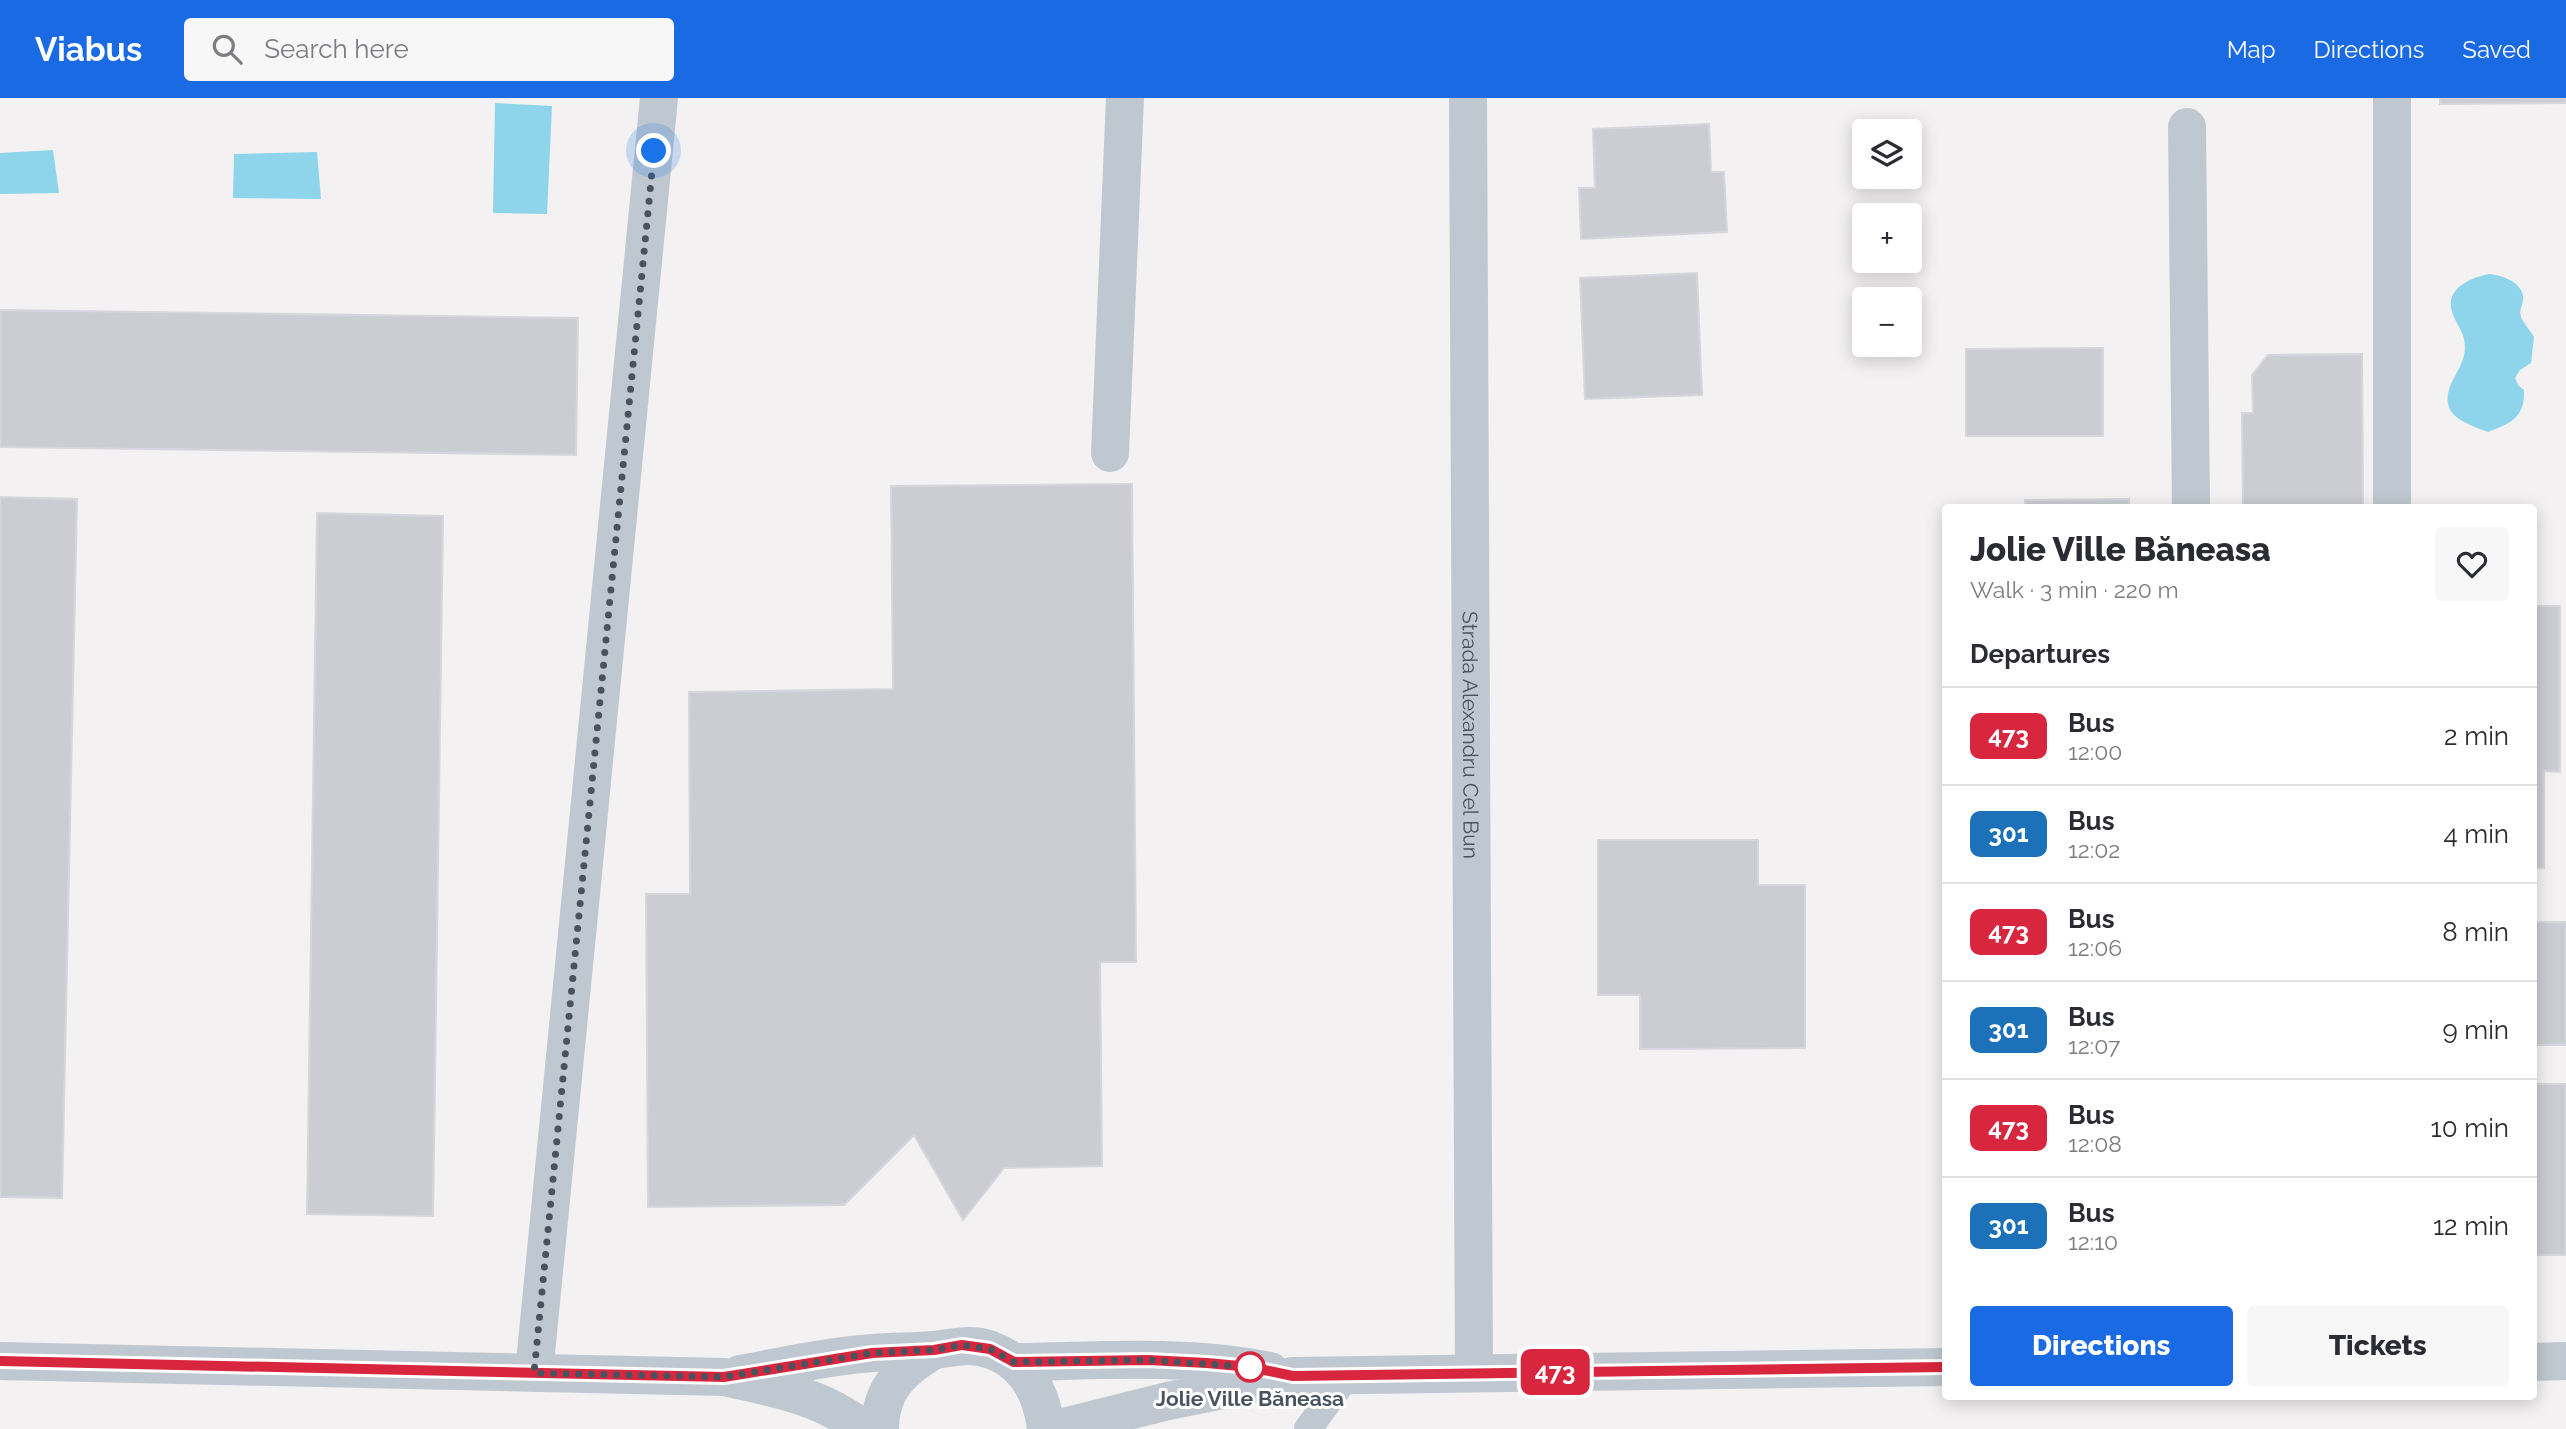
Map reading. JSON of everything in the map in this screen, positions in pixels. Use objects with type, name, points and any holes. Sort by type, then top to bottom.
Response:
[{"type":"street","points":[[534,1373],[659,98]]},
{"type":"street","points":[[1110,453],[1125,98]]},
{"type":"street","name":"Strada Alexandru Cel Bun","points":[[1468,98],[1474,1373]]},
{"type":"street","points":[[2392,98],[2392,504]]},
{"type":"street","points":[[2187,127],[2191,504]]},
{"type":"street","points":[[0,1362],[724,1377],[872,1353],[934,1350],[962,1345],[990,1349],[1014,1362],[1032,1382],[1044,1405],[1046,1429]]},
{"type":"street","points":[[880,1429],[880,1414],[890,1386],[909,1365],[934,1350]]},
{"type":"street","points":[[1014,1362],[1148,1360],[1250,1367],[1293,1376]]},
{"type":"street","points":[[2537,1362],[2566,1362]]},
{"type":"street","points":[[1056,1429],[1168,1401],[1293,1376],[1942,1367]]},
{"type":"street","points":[[724,1377],[803,1395],[828,1406],[863,1429]]},
{"type":"lane","points":[[1308,1429],[1347,1375]]},
{"type":"water","points":[[495,103],[552,106],[547,214],[493,213]]},
{"type":"water","points":[[53,150],[59,193],[0,194],[0,153]]},
{"type":"water","points":[[317,152],[321,199],[233,198],[234,154]]},
{"type":"water","points":[[2489,274],[2506,278],[2520,289],[2523,294],[2521,317],[2534,337],[2531,363],[2520,370],[2515,378],[2524,390],[2522,407],[2510,422],[2488,432],[2456,416],[2448,403],[2448,395],[2465,349],[2464,337],[2452,312],[2453,294],[2463,284]]},
{"type":"building","points":[[2440,98],[2566,98],[2566,103],[2440,104]]},
{"type":"building","points":[[1709,124],[1711,172],[1724,172],[1727,232],[1581,239],[1579,188],[1595,188],[1593,129]]},
{"type":"building","points":[[1697,273],[1702,395],[1585,399],[1580,278]]},
{"type":"building","points":[[0,310],[578,318],[576,455],[0,447]]},
{"type":"building","points":[[2103,348],[2103,436],[1966,436],[1966,349]]},
{"type":"building","points":[[2362,354],[2363,504],[2243,504],[2242,413],[2253,413],[2252,375],[2268,355]]},
{"type":"building","points":[[1132,484],[1136,962],[1100,962],[1102,1166],[1004,1168],[963,1220],[914,1135],[844,1205],[648,1207],[646,894],[690,894],[689,692],[893,689],[891,486]]},
{"type":"building","points":[[0,497],[77,499],[62,1198],[0,1197]]},
{"type":"building","points":[[2129,499],[2129,504],[2025,504],[2025,500]]},
{"type":"building","points":[[317,513],[443,516],[433,1216],[307,1214]]},
{"type":"building","points":[[2537,606],[2560,606],[2560,772],[2544,771],[2544,868],[2537,868]]},
{"type":"building","points":[[1598,840],[1758,840],[1758,885],[1805,885],[1805,1048],[1640,1049],[1640,995],[1598,995]]},
{"type":"building","points":[[2537,922],[2566,922],[2566,1045],[2537,1045]]},
{"type":"building","points":[[2537,1084],[2566,1084],[2566,1255],[2537,1255]]},
{"type":"bus line","name":"473","points":[[0,1361],[724,1377],[872,1353],[934,1350],[962,1345],[990,1349],[1014,1362],[1148,1360],[1250,1367],[1293,1376],[1942,1367]]},
{"type":"place","name":"Jolie Ville Băneasa","points":[[1250,1367]]},
{"type":"route","points":[[654,151],[534,1373],[724,1377],[872,1353],[934,1350],[962,1345],[990,1349],[1014,1362],[1148,1360],[1250,1367]]}]
